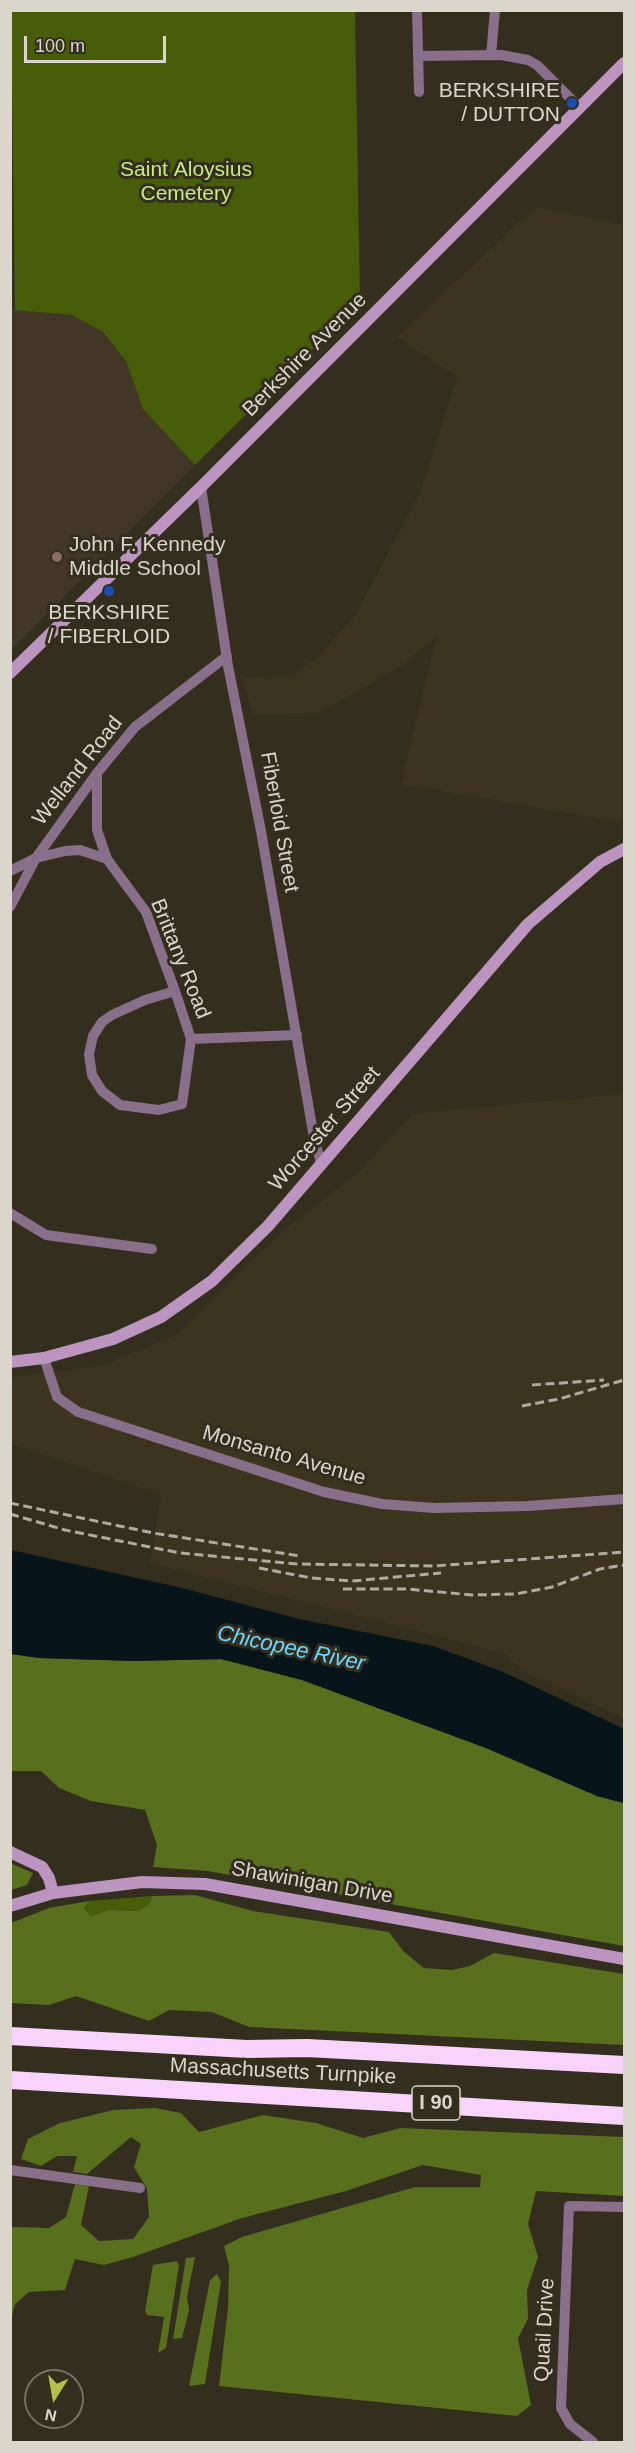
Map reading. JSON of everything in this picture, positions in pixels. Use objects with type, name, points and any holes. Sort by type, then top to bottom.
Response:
[{"type":"highway","name":"Massachusetts Turnpike","points":[[10,2036],[247,2049],[307,2048],[624,2065]]},
{"type":"highway","name":"Massachusetts Turnpike","points":[[10,2080],[624,2116]]},
{"type":"main road","name":"Berkshire Avenue","points":[[10,673],[201,487],[624,63]]},
{"type":"main road","name":"Worcester Street","points":[[10,1362],[44,1358],[113,1339],[154,1321],[190,1298],[250,1246],[528,924],[600,862],[624,849]]},
{"type":"main road","points":[[10,1852],[42,1867],[49,1878],[53,1893]]},
{"type":"main road","name":"Shawinigan Drive","points":[[10,1906],[53,1893],[142,1882],[205,1884],[624,1959]]},
{"type":"street","points":[[417,10],[419,92]]},
{"type":"street","points":[[491,55],[495,10]]},
{"type":"street","points":[[418,56],[513,57],[537,65],[580,108]]},
{"type":"street","name":"Fiberloid Street","points":[[201,487],[227,656],[321,1163]]},
{"type":"street","name":"Welland Road","points":[[10,907],[36,858],[135,727],[227,656]]},
{"type":"street","name":"Brittany Road","points":[[98,773],[97,830],[107,859],[146,912],[175,991],[191,1039],[185,1098],[182,1104],[159,1110],[120,1105],[102,1091],[92,1075],[88,1054],[93,1036],[102,1022],[112,1015],[145,1000],[175,991]]},
{"type":"street","points":[[10,871],[36,858],[80,850],[107,859]]},
{"type":"street","points":[[191,1039],[297,1035]]},
{"type":"street","points":[[10,1213],[46,1234],[152,1249]]},
{"type":"street","name":"Monsanto Avenue","points":[[44,1358],[57,1397],[78,1412],[324,1492],[382,1504],[434,1508],[528,1506],[624,1499]]},
{"type":"street","points":[[10,2170],[140,2188]]},
{"type":"street","name":"Quail Drive","points":[[593,2442],[570,2424],[561,2408],[568,2206],[624,2207]]},
{"type":"shaded area","points":[[535,207],[624,225],[624,818],[614,821],[401,784],[437,636],[403,665],[319,713],[253,714],[242,678],[293,676],[319,656],[356,614],[421,491],[457,377],[397,337]]},
{"type":"shaded area","name":"John F. Kennedy Middle School","points":[[11,309],[62,313],[84,320],[103,332],[126,361],[143,409],[195,465],[11,650]]},
{"type":"shaded area","points":[[624,1094],[624,1719],[522,1670],[503,1653],[150,1563],[161,1495],[11,1444],[11,1377],[101,1366],[176,1335],[281,1233],[361,1170],[412,1114]]},
{"type":"green space","name":"Saint Aloysius Cemetery","points":[[11,11],[355,11],[360,302],[195,465],[143,409],[126,361],[103,332],[72,315],[15,310]]},
{"type":"green space","points":[[11,1654],[39,1658],[135,1661],[221,1659],[302,1680],[486,1748],[597,1796],[624,1803],[624,1946],[208,1871],[153,1867],[157,1845],[145,1810],[91,1801],[59,1788],[41,1771],[11,1771]]},
{"type":"green space","points":[[10,1863],[33,1873],[27,1885],[11,1890]]},
{"type":"green space","points":[[195,1895],[253,1911],[389,1932],[404,1952],[424,1968],[452,1970],[470,1966],[494,1953],[624,1974],[624,2045],[249,2027],[212,2012],[169,2010],[149,2021],[76,1996],[49,2005],[11,2003],[11,1923],[49,1908],[89,1901],[84,1908],[91,1916],[108,1910],[138,1911],[149,1904],[152,1896]]},
{"type":"green space","points":[[152,1896],[149,1904],[138,1911],[108,1910],[91,1916],[84,1908],[89,1901]]},
{"type":"green space","points":[[155,2108],[181,2113],[199,2132],[263,2115],[316,2123],[363,2138],[400,2128],[624,2137],[624,2196],[536,2191],[528,2224],[538,2257],[527,2290],[528,2319],[518,2338],[531,2405],[517,2416],[219,2386],[228,2308],[229,2266],[224,2246],[242,2237],[415,2187],[480,2187],[481,2175],[423,2165],[346,2191],[242,2218],[104,2265],[75,2259],[65,2290],[29,2292],[15,2304],[11,2320],[11,2227],[49,2228],[66,2217],[75,2184],[89,2186],[81,2225],[99,2241],[133,2239],[149,2217],[147,2189],[134,2167],[141,2144],[131,2137],[87,2174],[73,2172],[77,2156],[57,2156],[41,2166],[21,2159],[28,2139],[60,2123],[113,2110]]},
{"type":"green space","points":[[195,2257],[187,2297],[189,2310],[182,2338],[173,2339],[186,2258]]},
{"type":"green space","points":[[177,2261],[179,2265],[166,2348],[158,2353],[164,2317],[147,2315],[145,2311],[153,2265]]},
{"type":"green space","points":[[217,2274],[221,2282],[205,2384],[189,2386],[210,2280]]},
{"type":"water","name":"Chicopee River","points":[[11,1550],[182,1588],[299,1619],[433,1646],[501,1671],[624,1729],[624,1803],[597,1796],[486,1748],[302,1680],[221,1659],[135,1661],[39,1658],[11,1654]]},
{"type":"railway","points":[[532,1385],[604,1380]]},
{"type":"railway","points":[[522,1406],[559,1399],[624,1380]]},
{"type":"railway","points":[[10,1503],[153,1533],[300,1556]]},
{"type":"railway","points":[[10,1514],[65,1530],[180,1553],[297,1564],[434,1566],[624,1552]]},
{"type":"railway","points":[[343,1589],[407,1589],[472,1595],[516,1594],[552,1587],[600,1569],[624,1565]]},
{"type":"railway","points":[[259,1568],[311,1578],[352,1581],[441,1573]]},
{"type":"place","name":"BERKSHIRE / DUTTON","points":[[572,103]]},
{"type":"place","name":"John F. Kennedy Middle School","points":[[57,557]]},
{"type":"place","name":"BERKSHIRE / FIBERLOID","points":[[109,591]]}]
